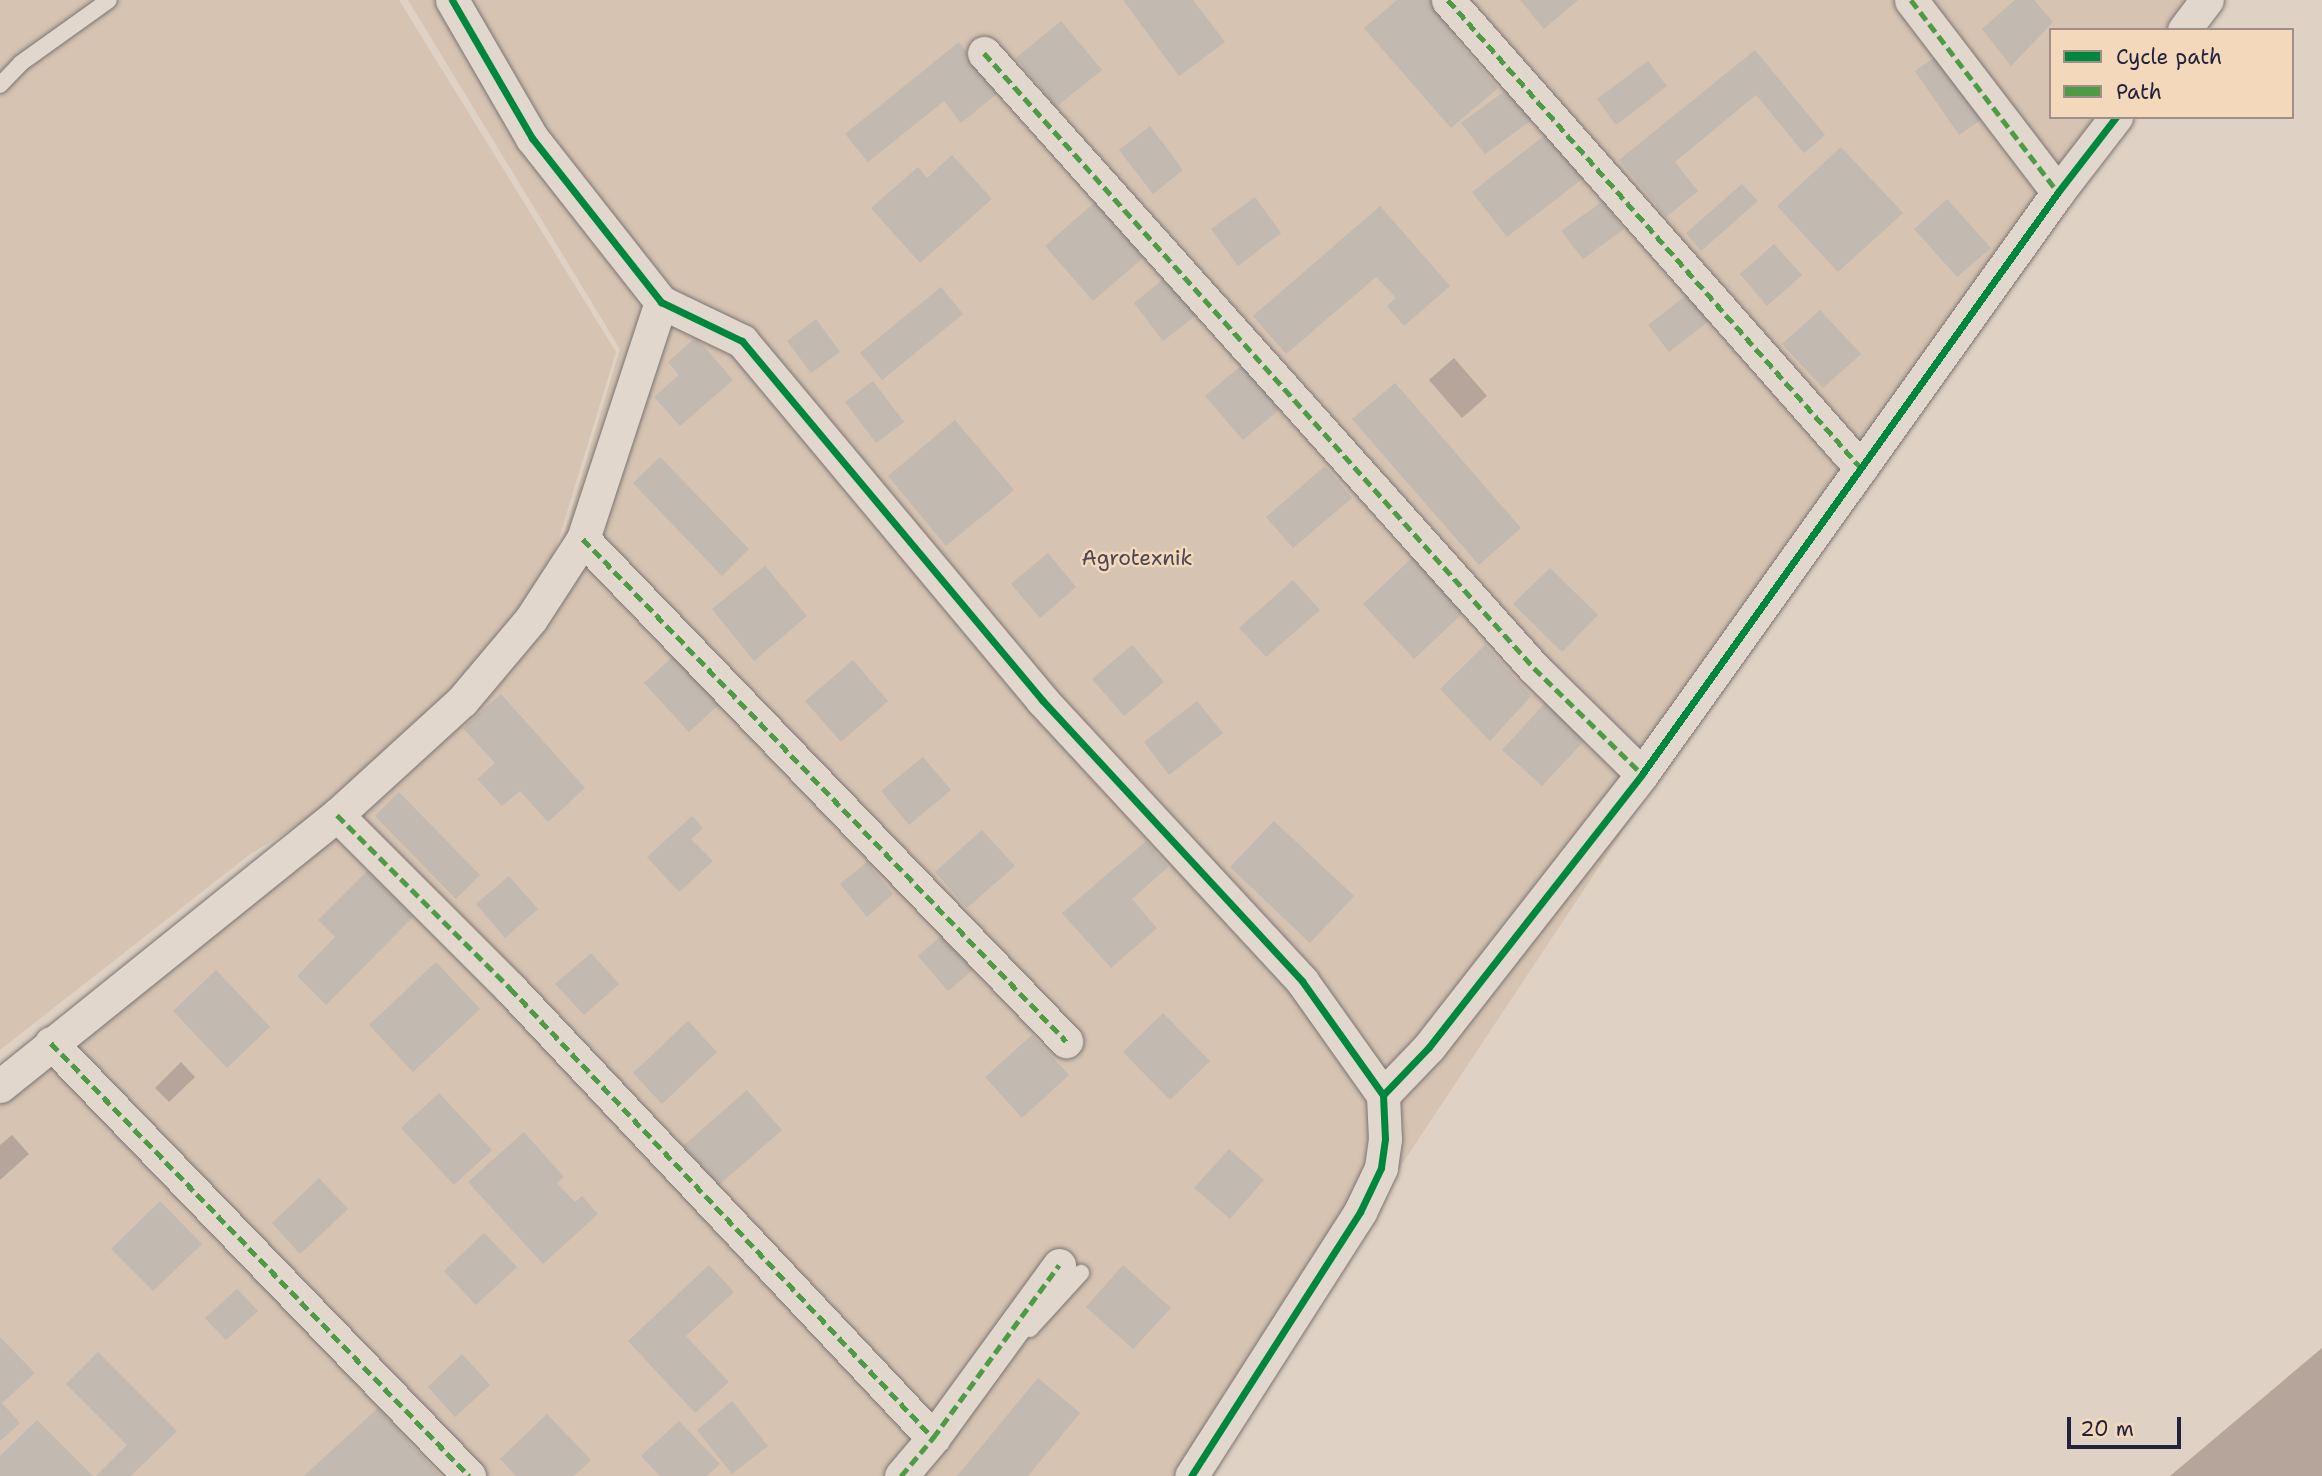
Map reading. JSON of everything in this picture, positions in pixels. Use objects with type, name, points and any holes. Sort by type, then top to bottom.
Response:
[{"type":"street","points":[[452,0],[532,138],[661,302],[742,341],[1042,700],[1302,981],[1382,1095],[1385,1139],[1381,1168],[1360,1212],[1191,1476]]},
{"type":"street","points":[[1448,0],[1861,468]]},
{"type":"street","points":[[1910,0],[2058,192]]},
{"type":"street","points":[[2186,28],[2207,0]]},
{"type":"street","points":[[984,53],[1534,668],[1642,774]]},
{"type":"street","points":[[1382,1095],[1429,1047],[1642,774],[2058,192],[2114,119]]},
{"type":"street","points":[[0,1086],[337,815],[462,701],[531,619],[583,539],[661,302]]},
{"type":"street","points":[[583,539],[1066,1041]]},
{"type":"street","points":[[337,815],[510,988],[933,1438]]},
{"type":"street","points":[[51,1043],[469,1476]]},
{"type":"street","points":[[901,1476],[1070,1269]]},
{"type":"lane","points":[[0,85],[21,63],[109,0]]},
{"type":"green space","points":[[0,0],[399,0],[616,352],[552,561],[471,674],[345,796],[249,855],[0,1050]]},
{"type":"green space","name":"Agrotexnik","points":[[408,0],[2217,0],[2193,28],[2049,28],[2049,119],[2113,119],[2036,208],[1195,1476],[0,1476],[0,1071],[346,803],[481,674],[554,567],[620,349]]},
{"type":"shaded area","points":[[1454,358],[1487,396],[1462,418],[1429,380]]},
{"type":"shaded area","points":[[181,1062],[195,1077],[169,1102],[155,1088]]},
{"type":"shaded area","points":[[12,1135],[29,1154],[0,1180],[0,1145]]},
{"type":"shaded area","points":[[2322,1348],[2322,1476],[2170,1476]]},
{"type":"building","points":[[1123,0],[1193,0],[1225,42],[1179,76]]},
{"type":"building","points":[[1397,0],[1438,0],[1462,28],[1453,35],[1498,88],[1451,128],[1364,28]]},
{"type":"building","points":[[1520,0],[1578,0],[1544,29]]},
{"type":"building","points":[[2015,0],[2034,0],[2053,22],[2011,66],[1982,29]]},
{"type":"building","points":[[1061,21],[1102,70],[1056,107],[1016,58]]},
{"type":"building","points":[[959,42],[999,92],[961,123],[944,101],[868,162],[845,134]]},
{"type":"building","points":[[1755,50],[1825,135],[1804,153],[1756,95],[1675,162],[1698,191],[1666,217],[1619,160]]},
{"type":"building","points":[[1945,50],[1989,114],[1959,135],[1915,71]]},
{"type":"building","points":[[1648,61],[1667,86],[1616,125],[1597,99]]},
{"type":"building","points":[[1516,83],[1540,114],[1485,154],[1461,123]]},
{"type":"building","points":[[1150,126],[1183,170],[1153,194],[1119,150]]},
{"type":"building","points":[[1554,128],[1590,173],[1507,237],[1472,192]]},
{"type":"building","points":[[1841,147],[1903,213],[1838,272],[1777,206]]},
{"type":"building","points":[[952,155],[992,199],[920,263],[871,208],[918,167],[927,178]]},
{"type":"building","points":[[1742,184],[1758,201],[1701,251],[1686,233]]},
{"type":"building","points":[[1103,195],[1152,250],[1093,301],[1045,246]]},
{"type":"building","points":[[1255,197],[1281,233],[1238,266],[1211,229]]},
{"type":"building","points":[[1947,199],[1991,248],[1957,277],[1914,229]]},
{"type":"building","points":[[1603,201],[1624,229],[1583,259],[1561,231]]},
{"type":"building","points":[[1380,206],[1450,286],[1404,326],[1387,306],[1396,298],[1376,277],[1286,354],[1253,316]]},
{"type":"building","points":[[1774,244],[1802,275],[1767,306],[1740,274]]},
{"type":"building","points":[[1167,276],[1198,314],[1163,341],[1134,303]]},
{"type":"building","points":[[941,287],[963,314],[882,380],[860,353]]},
{"type":"building","points":[[1688,294],[1709,321],[1669,352],[1648,325]]},
{"type":"building","points":[[1820,310],[1861,354],[1823,388],[1782,344]]},
{"type":"building","points":[[816,319],[840,352],[811,373],[787,341]]},
{"type":"building","points":[[696,337],[733,380],[680,426],[654,397],[679,375],[668,362]]},
{"type":"building","points":[[1242,365],[1280,409],[1243,440],[1205,396]]},
{"type":"building","points":[[873,381],[904,422],[876,443],[845,402]]},
{"type":"building","points":[[1395,383],[1521,528],[1479,565],[1352,419]]},
{"type":"building","points":[[955,420],[1014,490],[946,546],[888,476]]},
{"type":"building","points":[[660,457],[749,549],[722,576],[633,483]]},
{"type":"building","points":[[1325,466],[1352,498],[1293,548],[1266,517]]},
{"type":"building","points":[[1048,553],[1076,587],[1040,618],[1011,584]]},
{"type":"building","points":[[1415,555],[1466,610],[1414,659],[1363,604]]},
{"type":"building","points":[[765,566],[807,616],[754,661],[712,609]]},
{"type":"building","points":[[1550,568],[1598,615],[1562,652],[1513,604]]},
{"type":"building","points":[[1293,580],[1320,610],[1266,657],[1239,628]]},
{"type":"building","points":[[1132,645],[1164,682],[1124,716],[1092,679]]},
{"type":"building","points":[[1485,645],[1531,696],[1490,741],[1440,689]]},
{"type":"building","points":[[680,650],[725,699],[689,732],[644,683]]},
{"type":"building","points":[[853,660],[888,701],[841,742],[805,701]]},
{"type":"building","points":[[501,694],[585,788],[548,822],[520,791],[502,806],[477,779],[495,763],[463,728]]},
{"type":"building","points":[[1197,701],[1223,733],[1169,775],[1144,742]]},
{"type":"building","points":[[1545,703],[1585,740],[1542,786],[1502,750]]},
{"type":"building","points":[[923,757],[951,790],[909,825],[881,791]]},
{"type":"building","points":[[399,792],[480,875],[456,899],[375,816]]},
{"type":"building","points":[[692,816],[703,828],[691,839],[713,861],[679,892],[647,857]]},
{"type":"building","points":[[1274,821],[1354,896],[1310,943],[1230,867]]},
{"type":"building","points":[[982,830],[1015,866],[967,908],[935,872]]},
{"type":"building","points":[[1146,841],[1168,867],[1132,899],[1157,928],[1111,968],[1062,913]]},
{"type":"building","points":[[867,862],[893,894],[867,917],[840,884]]},
{"type":"building","points":[[367,871],[413,917],[326,1005],[297,976],[335,937],[318,920]]},
{"type":"building","points":[[509,876],[538,909],[505,938],[476,904]]},
{"type":"building","points":[[942,935],[973,970],[948,991],[918,956]]},
{"type":"building","points":[[591,953],[619,984],[584,1015],[555,984]]},
{"type":"building","points":[[436,962],[480,1009],[413,1072],[369,1025]]},
{"type":"building","points":[[216,970],[270,1027],[227,1068],[173,1011]]},
{"type":"building","points":[[1163,1013],[1210,1061],[1170,1100],[1123,1052]]},
{"type":"building","points":[[688,1021],[717,1052],[662,1104],[633,1073]]},
{"type":"building","points":[[1032,1035],[1069,1075],[1022,1118],[985,1077]]},
{"type":"building","points":[[747,1090],[782,1130],[719,1185],[683,1146]]},
{"type":"building","points":[[439,1093],[492,1150],[454,1185],[401,1128]]},
{"type":"building","points":[[524,1132],[564,1177],[557,1183],[575,1202],[582,1196],[598,1214],[543,1264],[468,1182]]},
{"type":"building","points":[[1229,1149],[1264,1180],[1230,1219],[1194,1188]]},
{"type":"building","points":[[319,1178],[348,1209],[300,1254],[272,1223]]},
{"type":"building","points":[[160,1201],[202,1244],[153,1291],[111,1249]]},
{"type":"building","points":[[484,1233],[517,1267],[476,1305],[444,1271]]},
{"type":"building","points":[[709,1265],[734,1292],[686,1336],[729,1382],[695,1413],[628,1341]]},
{"type":"building","points":[[1123,1265],[1171,1308],[1133,1349],[1086,1307]]},
{"type":"building","points":[[237,1289],[258,1311],[226,1340],[205,1318]]},
{"type":"building","points":[[0,1337],[35,1373],[2,1403],[20,1423],[0,1441]]},
{"type":"building","points":[[98,1352],[177,1431],[131,1476],[96,1476],[127,1445],[66,1384]]},
{"type":"building","points":[[462,1354],[490,1385],[455,1417],[428,1387]]},
{"type":"building","points":[[1038,1378],[1080,1413],[1028,1476],[957,1476]]},
{"type":"building","points":[[732,1401],[768,1446],[732,1474],[697,1430]]},
{"type":"building","points":[[378,1408],[440,1476],[304,1476]]},
{"type":"building","points":[[547,1414],[591,1460],[574,1476],[516,1476],[500,1459]]},
{"type":"building","points":[[37,1420],[93,1476],[0,1476],[0,1456]]},
{"type":"building","points":[[679,1421],[720,1464],[707,1476],[660,1476],[641,1456]]},
{"type":"marked path","points":[[1448,0],[1861,468]]},
{"type":"marked path","points":[[1911,0],[2058,192]]},
{"type":"marked path","points":[[984,53],[1534,668],[1642,774]]},
{"type":"marked path","points":[[583,539],[1066,1041]]},
{"type":"marked path","points":[[337,815],[510,988],[933,1438]]},
{"type":"marked path","points":[[51,1043],[469,1476]]},
{"type":"marked path","points":[[901,1476],[933,1438],[1059,1265]]},
{"type":"cycle path","points":[[452,0],[532,138],[661,302],[742,341],[1042,700],[1302,981],[1383,1095],[1385,1139],[1381,1168],[1360,1212],[1191,1476]]},
{"type":"cycle path","points":[[1383,1095],[1429,1047],[1642,774],[2058,192],[2114,119]]}]
